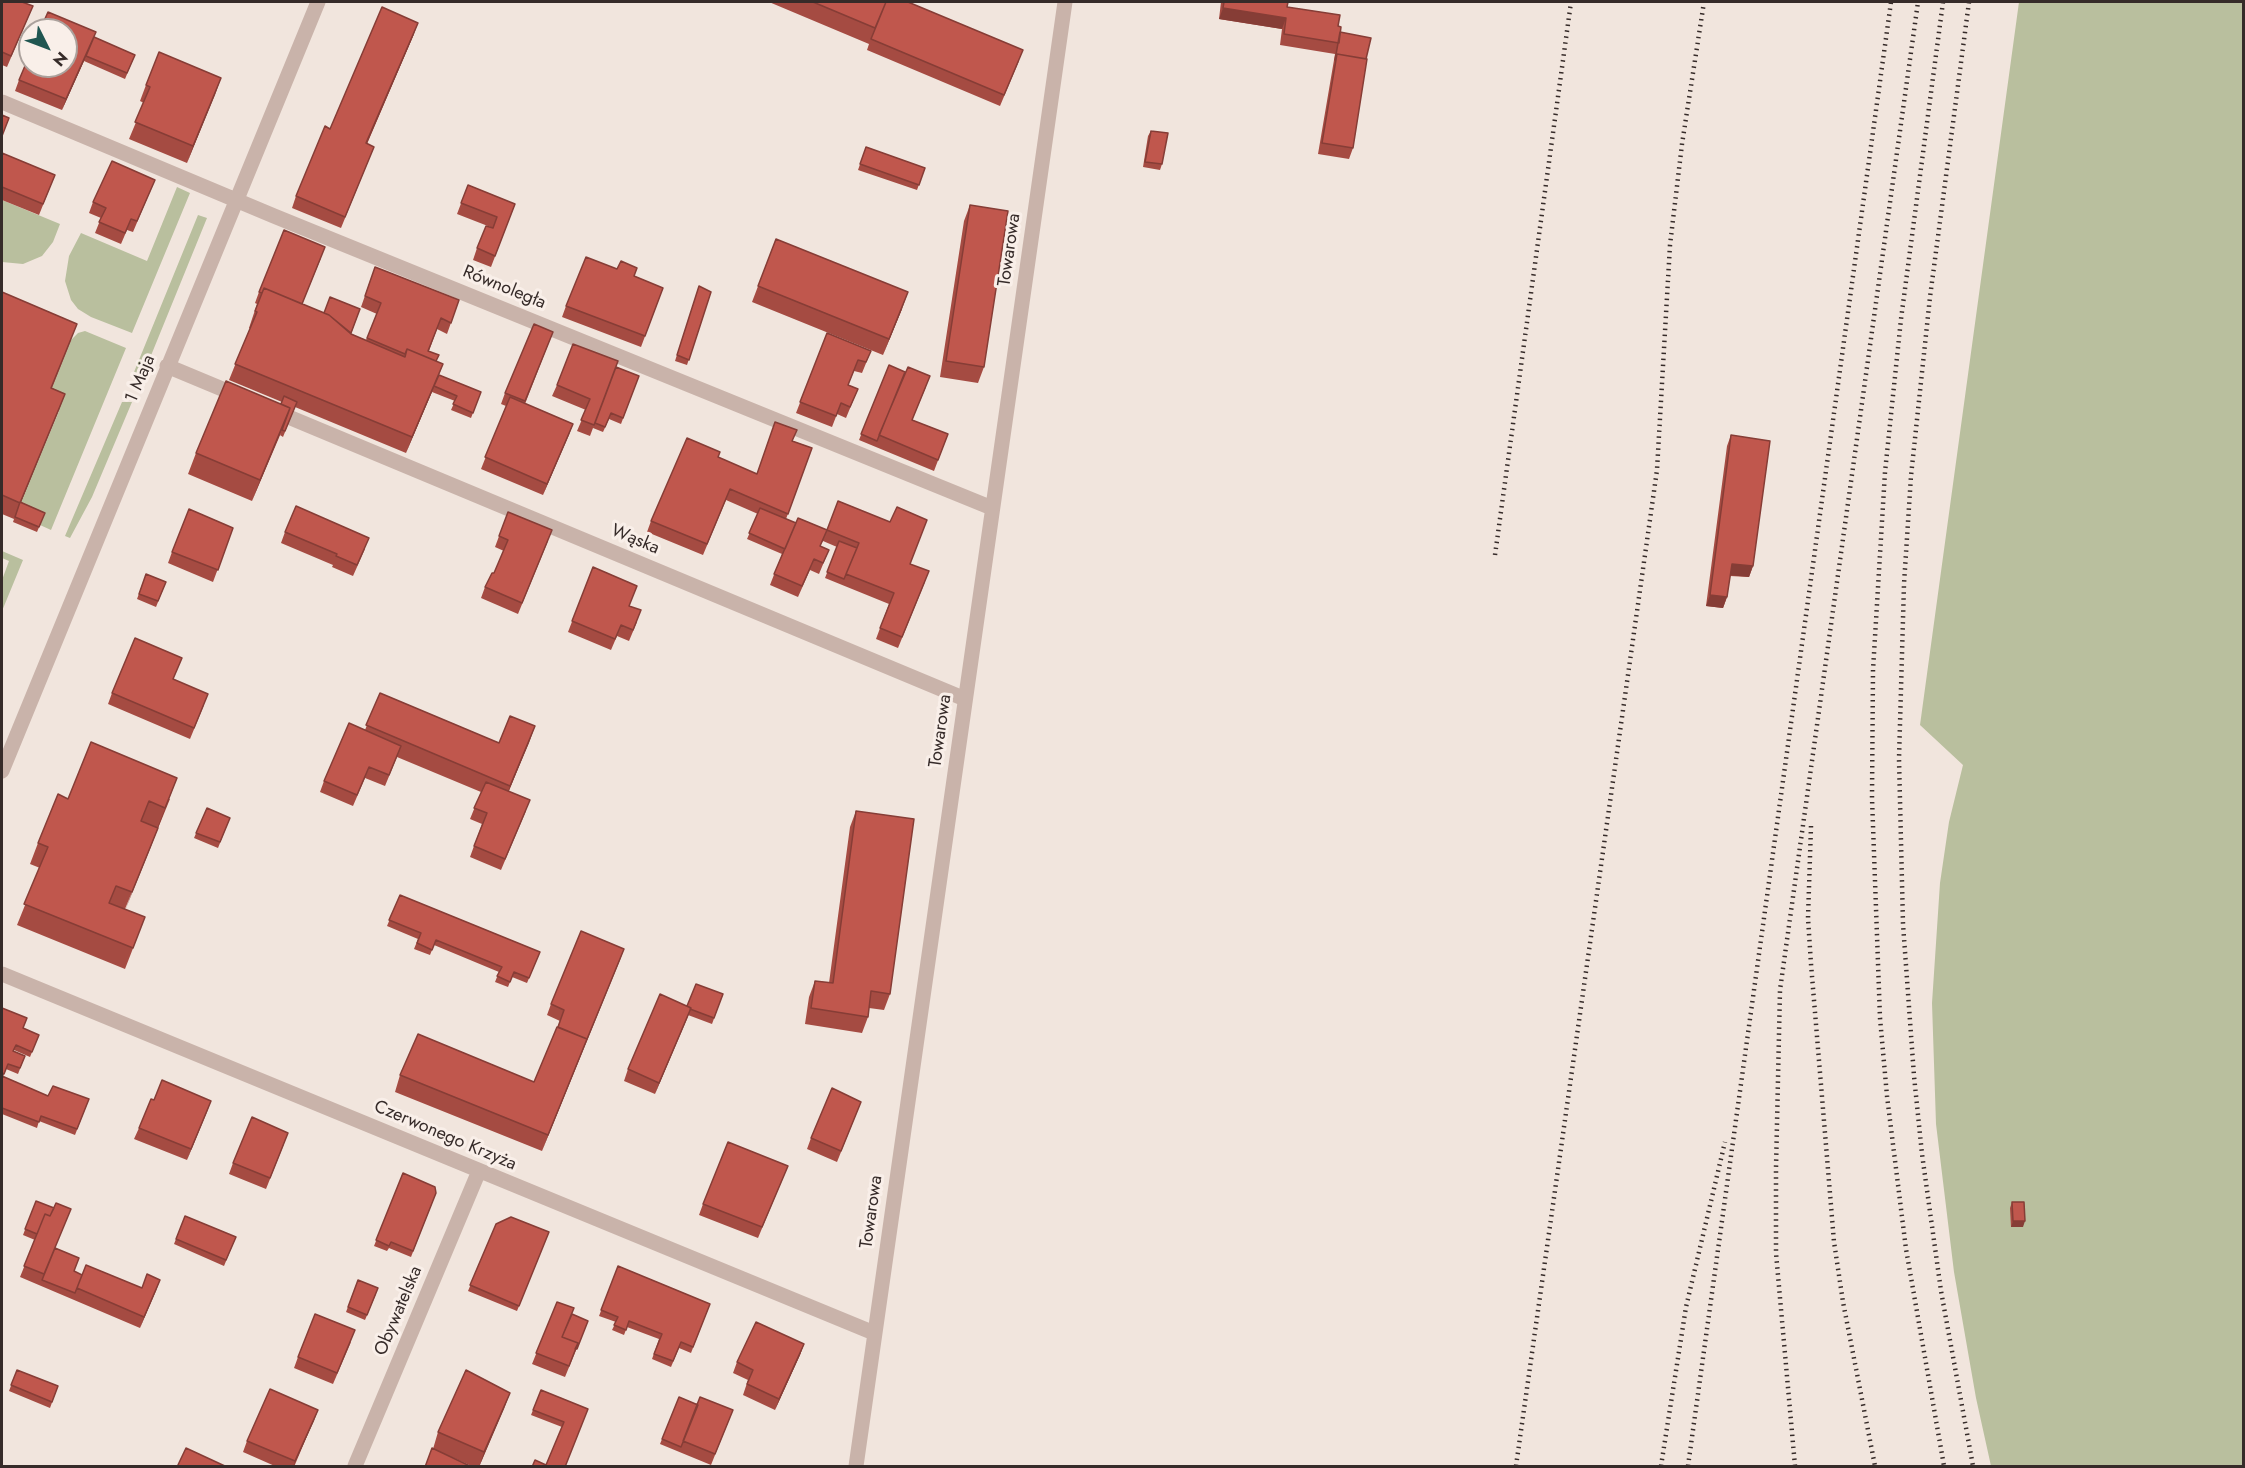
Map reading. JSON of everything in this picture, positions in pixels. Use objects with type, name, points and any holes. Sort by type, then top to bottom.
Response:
[{"type":"street","name":"1 Maja","points":[[2,771],[318,2]]},
{"type":"street","name":"Towarowa","points":[[856,1467],[1065,2]]},
{"type":"street","name":"Równoległa","points":[[2,102],[992,508]]},
{"type":"street","points":[[167,366],[257,404]]},
{"type":"street","name":"Wąska","points":[[291,418],[965,699]]},
{"type":"street","name":"Czerwonego Krzyża","points":[[2,974],[874,1333]]},
{"type":"street","name":"Obywatelska","points":[[355,1467],[479,1171]]},
{"type":"green space","points":[[2019,2],[2243,2],[2243,1466],[1991,1466],[1976,1398],[1954,1272],[1936,1124],[1932,1003],[1940,883],[1949,822],[1963,765],[1920,725]]},
{"type":"green space","points":[[177,187],[190,193],[132,333],[91,317],[78,309],[71,300],[65,281],[69,256],[81,233],[147,261]]},
{"type":"green space","points":[[2,200],[60,224],[53,242],[42,256],[23,264],[2,262]]},
{"type":"green space","points":[[198,215],[207,218],[139,385],[132,377]]},
{"type":"green space","points":[[85,331],[126,348],[51,530],[40,525],[18,508],[59,411],[45,405],[71,340],[78,333]]},
{"type":"green space","points":[[122,402],[132,402],[92,497],[70,538],[65,536]]},
{"type":"green space","points":[[2,551],[23,560],[2,611],[2,580],[9,561],[2,558]]},
{"type":"building","points":[[2,2],[22,2],[33,6],[28,18],[18,18],[18,40],[11,56],[2,52]]},
{"type":"building","points":[[813,2],[886,2],[875,28]]},
{"type":"building","points":[[886,2],[908,2],[1023,50],[1004,95],[871,39]]},
{"type":"building","points":[[1224,2],[1288,2],[1287,7],[1340,15],[1339,43],[1284,34],[1286,18],[1223,8]]},
{"type":"building","points":[[382,7],[418,23],[366,143],[374,147],[345,217],[296,196],[325,126],[330,129]]},
{"type":"building","points":[[48,12],[62,18],[45,18]]},
{"type":"building","points":[[78,24],[96,32],[78,72]]},
{"type":"building","points":[[1340,32],[1371,38],[1366,59],[1337,54],[1335,60]]},
{"type":"building","points":[[94,37],[135,55],[127,73],[86,56]]},
{"type":"building","points":[[159,52],[221,78],[193,146],[135,122],[150,87],[146,85]]},
{"type":"building","points":[[1337,54],[1367,59],[1353,148],[1322,143]]},
{"type":"building","points":[[20,78],[75,78],[66,99],[19,80]]},
{"type":"building","points":[[2,115],[9,118],[2,136]]},
{"type":"building","points":[[1151,131],[1168,133],[1162,164],[1145,162]]},
{"type":"building","points":[[866,147],[925,168],[919,185],[860,164]]},
{"type":"building","points":[[2,153],[55,175],[43,204],[2,187]]},
{"type":"building","points":[[112,161],[155,180],[137,221],[131,219],[125,233],[99,222],[106,208],[93,202]]},
{"type":"building","points":[[468,185],[515,204],[495,256],[477,248],[486,226],[493,228],[497,217],[461,203]]},
{"type":"building","points":[[970,205],[1008,211],[984,367],[946,361]]},
{"type":"building","points":[[284,230],[325,247],[302,304],[264,288],[262,293],[259,292]]},
{"type":"building","points":[[776,239],[908,292],[889,339],[758,286]]},
{"type":"building","points":[[586,257],[617,269],[621,261],[637,268],[634,276],[663,288],[645,336],[566,306]]},
{"type":"building","points":[[375,267],[459,300],[451,323],[441,318],[428,351],[439,355],[436,361],[407,349],[405,354],[367,338],[381,303],[365,296]]},
{"type":"building","points":[[699,286],[711,292],[689,360],[677,355]]},
{"type":"building","points":[[264,288],[329,315],[351,334],[405,357],[407,349],[443,364],[412,437],[235,364],[257,312],[255,311]]},
{"type":"building","points":[[2,292],[77,324],[51,388],[65,394],[20,503],[2,495]]},
{"type":"building","points":[[330,297],[360,309],[351,333],[324,313]]},
{"type":"building","points":[[534,324],[553,332],[525,401],[505,393]]},
{"type":"building","points":[[827,333],[871,351],[866,362],[858,360],[848,385],[858,389],[850,407],[841,403],[836,416],[800,402]]},
{"type":"building","points":[[573,344],[618,361],[594,425],[581,420],[590,399],[557,385]]},
{"type":"building","points":[[889,365],[905,372],[877,441],[861,434]]},
{"type":"building","points":[[616,367],[639,376],[623,418],[611,413],[605,427],[595,423]]},
{"type":"building","points":[[908,367],[930,376],[912,420],[948,434],[938,460],[879,435]]},
{"type":"building","points":[[439,375],[481,392],[473,413],[453,404],[457,396],[434,386]]},
{"type":"building","points":[[226,381],[290,408],[260,480],[196,453]]},
{"type":"building","points":[[284,396],[297,402],[285,431],[282,430],[290,408],[281,404]]},
{"type":"building","points":[[510,397],[573,424],[547,484],[485,457]]},
{"type":"building","points":[[775,422],[797,430],[792,441],[812,448],[788,514],[730,489],[707,544],[651,521],[687,438],[720,452],[718,457],[757,474]]},
{"type":"building","points":[[1731,435],[1770,441],[1753,566],[1732,564],[1727,597],[1710,595]]},
{"type":"building","points":[[838,501],[890,522],[897,507],[927,520],[910,564],[929,571],[902,637],[880,628],[894,593],[846,574],[859,543],[827,530]]},
{"type":"building","points":[[20,502],[45,513],[39,527],[15,517]]},
{"type":"building","points":[[296,506],[369,538],[357,565],[285,532]]},
{"type":"building","points":[[760,508],[796,523],[785,549],[749,533]]},
{"type":"building","points":[[189,509],[233,528],[218,570],[172,552]]},
{"type":"building","points":[[508,512],[552,530],[522,603],[485,587],[494,573],[508,540],[499,536]]},
{"type":"building","points":[[798,518],[827,530],[820,546],[829,550],[823,563],[814,559],[802,586],[774,574]]},
{"type":"building","points":[[839,541],[857,548],[844,579],[827,572]]},
{"type":"building","points":[[593,567],[637,586],[629,606],[641,610],[633,630],[621,625],[615,639],[572,621]]},
{"type":"building","points":[[146,574],[166,582],[158,601],[139,594]]},
{"type":"building","points":[[135,638],[182,658],[173,679],[208,694],[194,728],[112,693]]},
{"type":"building","points":[[380,693],[499,743],[510,716],[535,726],[510,786],[366,725]]},
{"type":"building","points":[[349,723],[401,746],[389,775],[369,767],[357,795],[324,781]]},
{"type":"building","points":[[91,742],[177,778],[165,808],[149,801],[141,821],[158,828],[132,892],[116,886],[109,903],[145,917],[133,948],[24,904],[48,847],[38,843],[58,794],[68,799]]},
{"type":"building","points":[[486,782],[530,800],[505,859],[474,846],[487,813],[474,808]]},
{"type":"building","points":[[207,808],[230,818],[220,842],[196,833]]},
{"type":"building","points":[[856,811],[914,819],[890,994],[871,991],[868,1017],[811,1008],[815,981],[833,983]]},
{"type":"building","points":[[400,895],[540,952],[529,978],[514,972],[510,982],[497,976],[502,967],[436,940],[432,950],[417,943],[421,933],[389,920]]},
{"type":"building","points":[[581,931],[624,949],[585,1044],[587,1039],[558,1027],[564,1010],[551,1004]]},
{"type":"building","points":[[696,984],[723,994],[714,1018],[687,1006]]},
{"type":"building","points":[[660,994],[691,1008],[659,1083],[628,1069]]},
{"type":"building","points":[[2,1008],[27,1018],[23,1028],[39,1035],[32,1052],[16,1045],[13,1051],[25,1056],[20,1068],[8,1064],[4,1074],[2,1073]]},
{"type":"building","points":[[557,1027],[587,1039],[548,1135],[400,1075],[418,1034],[534,1082]]},
{"type":"building","points":[[2,1076],[48,1096],[53,1086],[89,1099],[77,1129],[41,1116],[39,1122],[2,1108]]},
{"type":"building","points":[[162,1080],[211,1101],[191,1149],[139,1128]]},
{"type":"building","points":[[832,1088],[861,1102],[841,1151],[811,1138]]},
{"type":"building","points":[[252,1117],[288,1133],[270,1178],[233,1163]]},
{"type":"building","points":[[728,1142],[788,1166],[762,1227],[703,1204]]},
{"type":"building","points":[[403,1173],[435,1187],[436,1193],[413,1251],[391,1242],[389,1246],[376,1240]]},
{"type":"building","points":[[36,1201],[54,1208],[50,1216],[45,1214],[37,1234],[25,1229]]},
{"type":"building","points":[[2012,1202],[2024,1202],[2025,1221],[2013,1221]]},
{"type":"building","points":[[56,1203],[71,1209],[44,1274],[24,1266],[45,1214],[50,1216]]},
{"type":"building","points":[[185,1216],[236,1237],[226,1260],[176,1239]]},
{"type":"building","points":[[511,1217],[549,1232],[519,1306],[470,1285],[496,1224]]},
{"type":"building","points":[[55,1248],[79,1258],[74,1271],[82,1275],[75,1293],[42,1280]]},
{"type":"building","points":[[86,1265],[142,1288],[147,1274],[160,1280],[144,1317],[77,1288]]},
{"type":"building","points":[[618,1266],[710,1304],[693,1347],[681,1342],[673,1361],[654,1354],[662,1334],[629,1321],[626,1330],[614,1325],[618,1317],[601,1310]]},
{"type":"building","points":[[358,1280],[378,1288],[367,1315],[348,1307]]},
{"type":"building","points":[[557,1302],[574,1308],[562,1337],[578,1343],[569,1366],[536,1353]]},
{"type":"building","points":[[315,1314],[355,1330],[337,1373],[298,1357]]},
{"type":"building","points":[[572,1314],[588,1321],[577,1349],[575,1349],[578,1343],[562,1337]]},
{"type":"building","points":[[756,1322],[804,1344],[779,1399],[747,1384],[753,1370],[737,1362]]},
{"type":"building","points":[[17,1370],[58,1386],[52,1402],[11,1385]]},
{"type":"building","points":[[466,1370],[510,1393],[484,1452],[438,1432]]},
{"type":"building","points":[[270,1389],[318,1410],[295,1461],[247,1441]]},
{"type":"building","points":[[541,1390],[588,1409],[565,1467],[532,1467],[535,1460],[546,1465],[564,1422],[533,1410]]},
{"type":"building","points":[[679,1397],[698,1405],[681,1447],[662,1439]]},
{"type":"building","points":[[700,1397],[733,1410],[715,1454],[683,1441]]},
{"type":"building","points":[[186,1448],[227,1467],[177,1467]]},
{"type":"building","points":[[432,1448],[472,1467],[425,1467]]},
{"type":"railway","points":[[1495,555],[1571,2]]},
{"type":"railway","points":[[1516,1466],[1657,470],[1670,245],[1682,144],[1704,2]]},
{"type":"railway","points":[[1688,1466],[1891,2]]},
{"type":"railway","points":[[1795,1466],[1776,1253],[1780,990],[1918,2]]},
{"type":"railway","points":[[1943,2],[1901,319],[1885,472],[1873,670],[1872,798],[1880,1018],[1887,1096],[1906,1249],[1944,1466]]},
{"type":"railway","points":[[1969,2],[1930,297],[1911,476],[1904,584],[1899,759],[1903,924],[1922,1154],[1941,1291],[1973,1466]]},
{"type":"railway","points":[[1811,826],[1808,918],[1834,1242],[1843,1302],[1875,1466]]},
{"type":"railway","points":[[1661,1466],[1686,1307],[1725,1142]]}]
